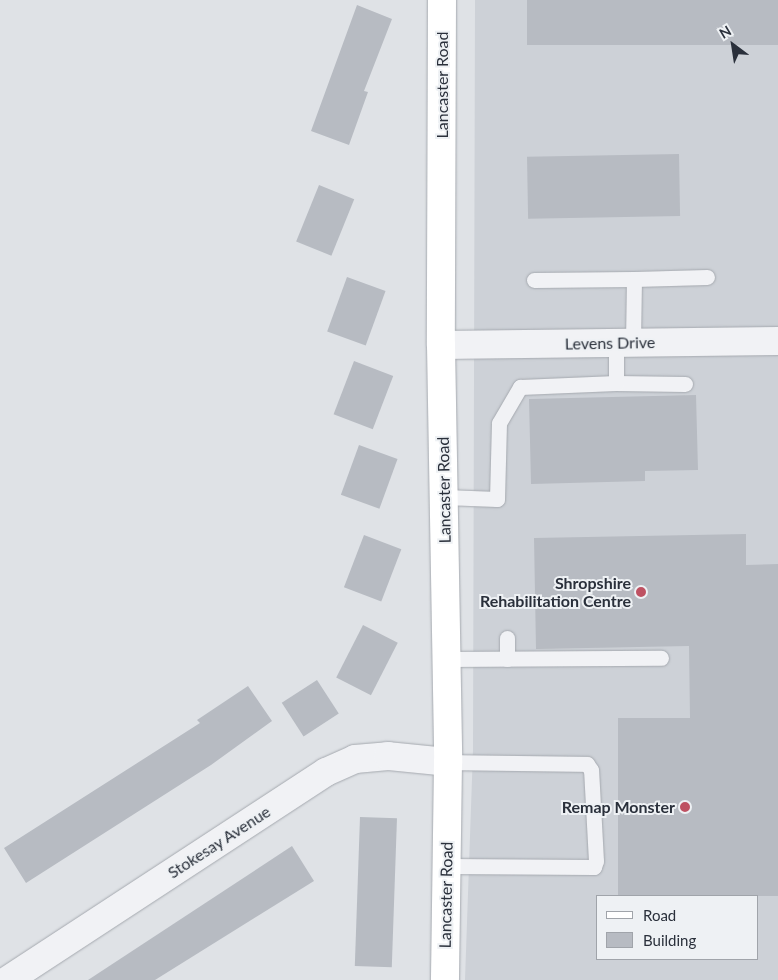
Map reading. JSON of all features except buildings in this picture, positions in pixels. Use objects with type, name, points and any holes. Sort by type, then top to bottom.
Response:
[{"type":"street","name":"Lancaster Road","points":[[442,0],[441,345],[448,762],[445,980]]},
{"type":"street","name":"Levens Drive","points":[[441,345],[778,341]]},
{"type":"street","name":"Stokesay Avenue","points":[[8,980],[326,772],[355,759],[388,756],[448,762]]},
{"type":"lane","points":[[534,280],[707,277]]},
{"type":"lane","points":[[616,383],[625,343],[634,279]]},
{"type":"lane","points":[[444,497],[497,499],[498,424],[520,387],[616,383],[685,384]]},
{"type":"lane","points":[[507,638],[507,659]]},
{"type":"lane","points":[[446,659],[661,658]]},
{"type":"lane","points":[[447,866],[594,867],[591,779],[587,764],[448,762]]},
{"type":"shaded area","points":[[475,0],[778,0],[778,980],[465,980],[473,750]]},
{"type":"place","name":"Shropshire Rehabilitation Centre","points":[[641,592]]},
{"type":"place","name":"Remap Monster","points":[[685,807]]}]
